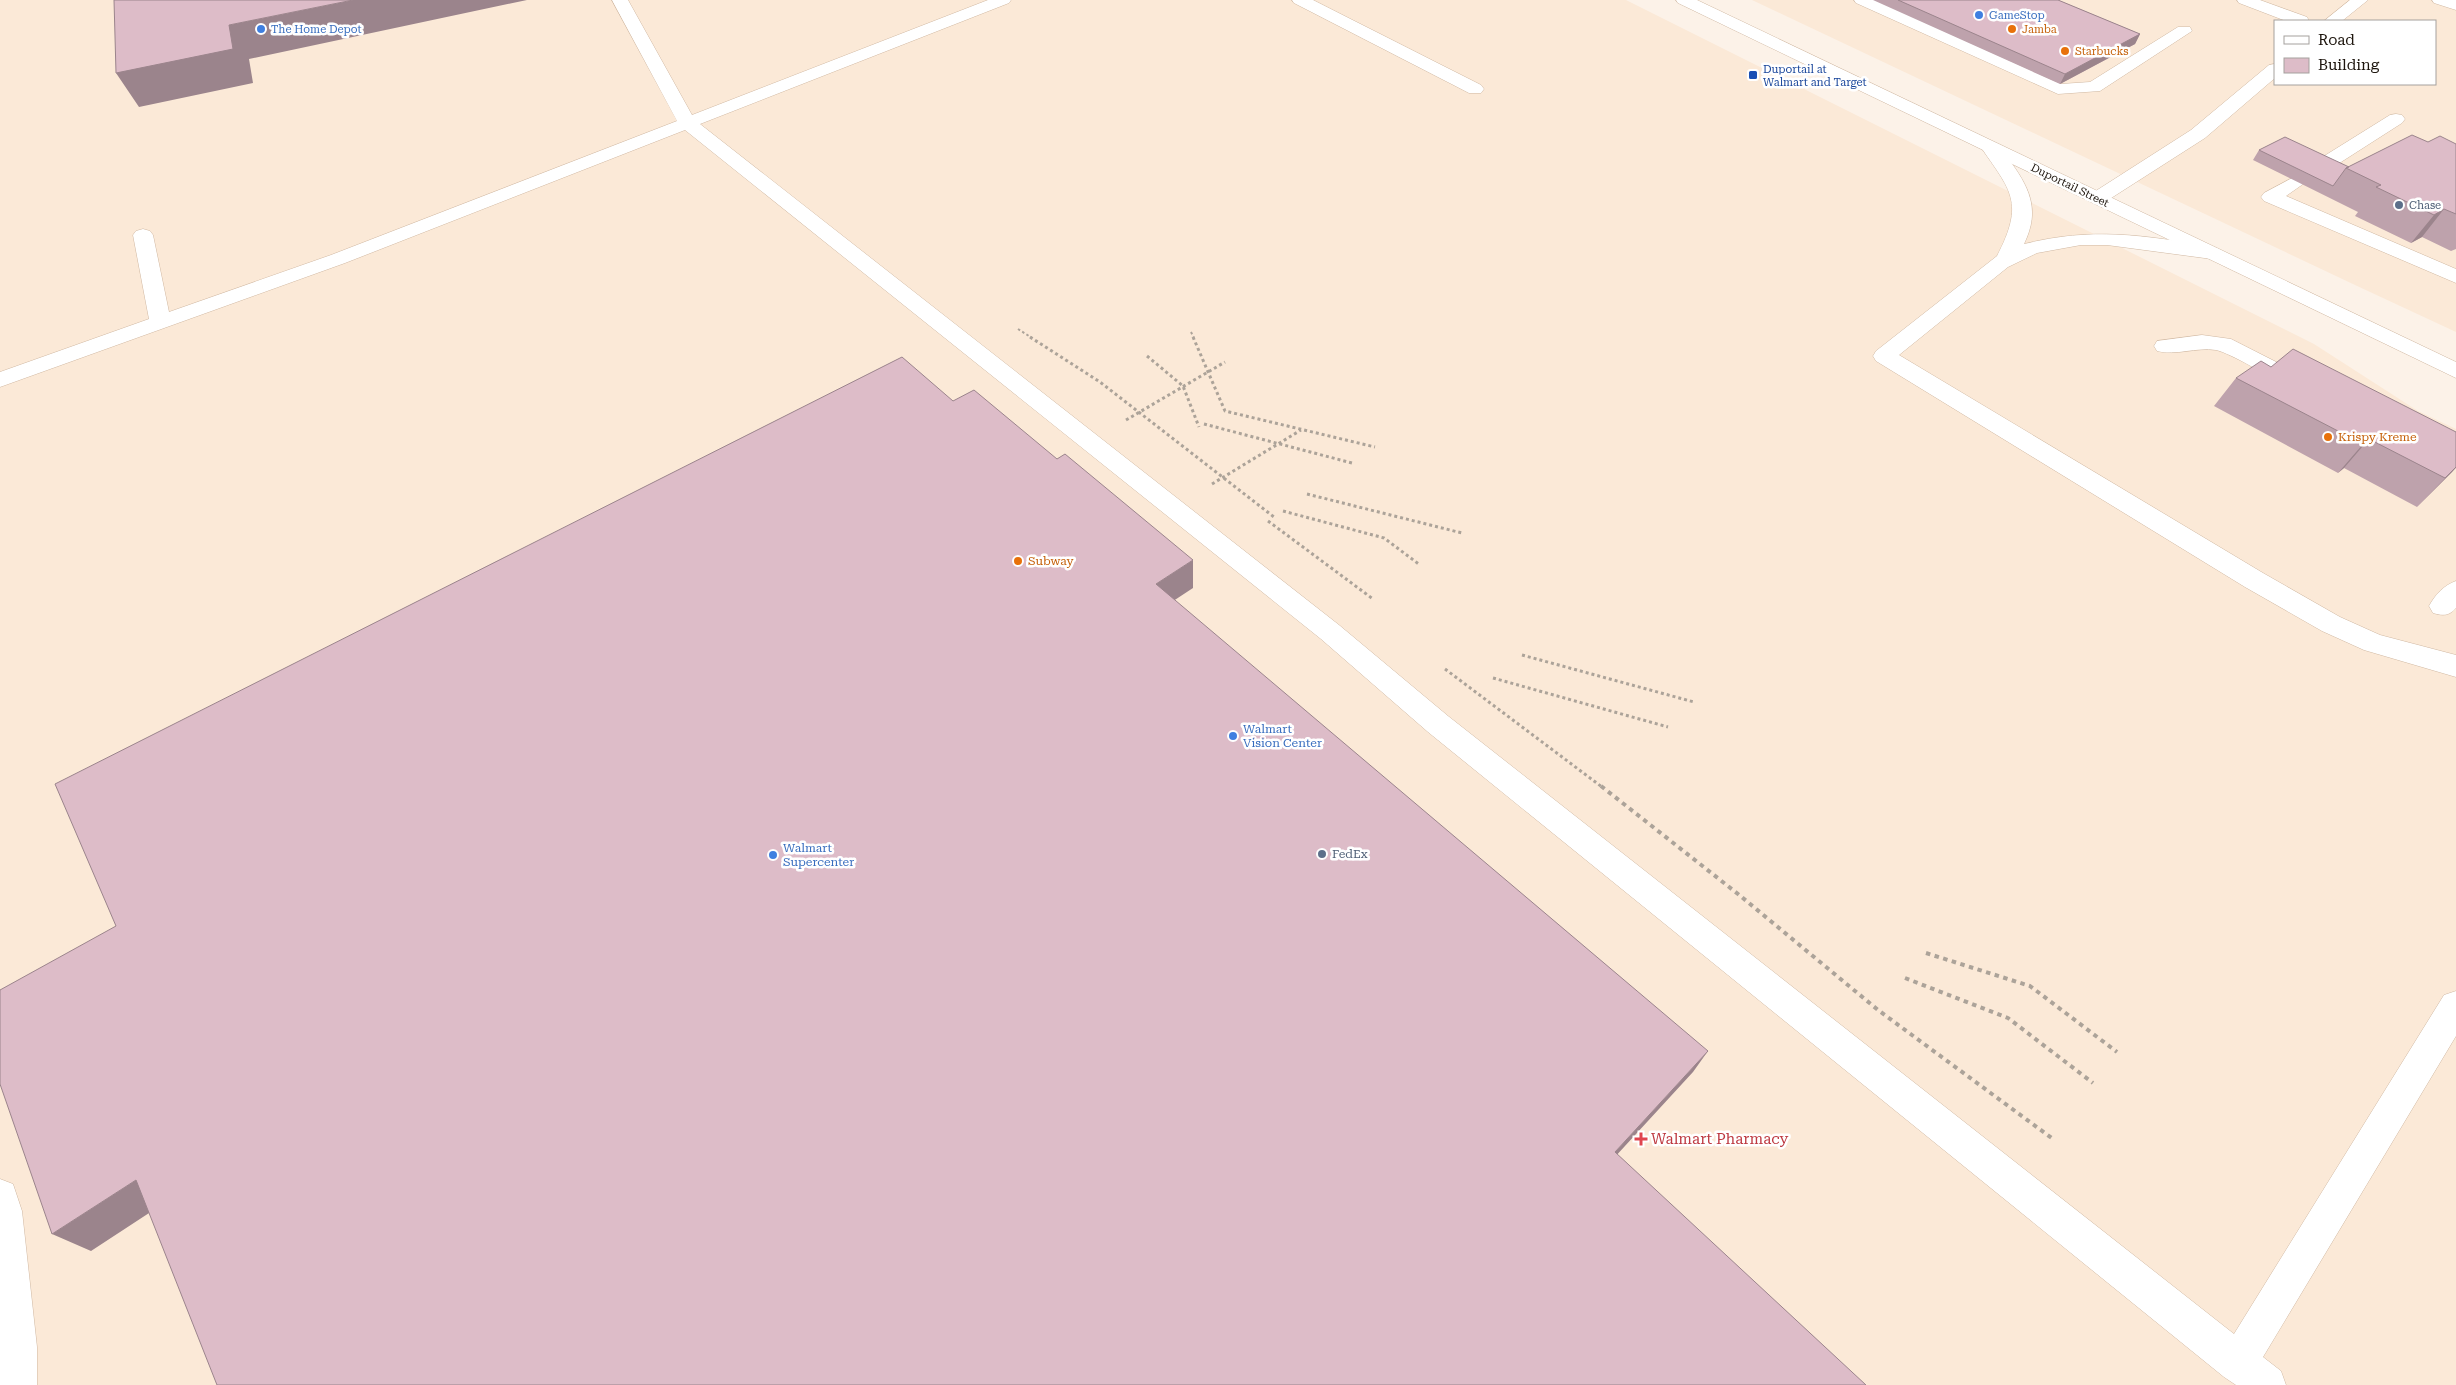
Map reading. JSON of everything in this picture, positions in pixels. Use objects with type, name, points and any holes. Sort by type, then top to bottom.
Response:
[{"type":"main road","points":[[620,0],[687,123],[1330,632],[1438,724],[2267,1385]]},
{"type":"main road","points":[[0,380],[338,259],[1003,0]]},
{"type":"main road","points":[[1300,0],[1475,89]]},
{"type":"main road","name":"Duportail Street","points":[[1684,0],[2456,371]]},
{"type":"main road","points":[[1862,0],[2058,89],[2094,86],[2184,31]]},
{"type":"main road","points":[[2245,0],[2298,20]]},
{"type":"main road","points":[[2333,20],[2360,0]]},
{"type":"main road","points":[[2440,0],[2456,5]]},
{"type":"main road","points":[[2098,198],[2198,134],[2274,70]]},
{"type":"main road","points":[[2320,167],[2396,119]]},
{"type":"main road","points":[[1990,146],[2010,174],[2022,203],[2023,215],[2021,225],[2006,259]]},
{"type":"main road","points":[[2296,182],[2271,197],[2456,277]]},
{"type":"main road","points":[[143,235],[160,322]]},
{"type":"main road","points":[[2212,253],[2150,243],[2098,239],[2064,241],[2042,246],[2006,259],[1884,356],[2246,575],[2331,624],[2373,643],[2456,666]]},
{"type":"main road","points":[[2164,346],[2202,342],[2223,344],[2309,387]]},
{"type":"main road","points":[[2238,1362],[2456,1006]]},
{"type":"main road","points":[[0,1197],[4,1211],[18,1347],[18,1385]]},
{"type":"path","points":[[1018,329],[1100,382],[1274,517]]},
{"type":"path","points":[[1191,332],[1225,411],[1375,447]]},
{"type":"path","points":[[1146,356],[1184,386],[1199,427]]},
{"type":"path","points":[[1089,442],[1225,362]]},
{"type":"path","points":[[1204,424],[1352,463]]},
{"type":"path","points":[[1173,508],[1301,430]]},
{"type":"path","points":[[1307,494],[1462,533]]},
{"type":"path","points":[[1283,511],[1384,538],[1420,565]]},
{"type":"path","points":[[1268,521],[1373,599]]},
{"type":"path","points":[[1522,655],[1694,702]]},
{"type":"path","points":[[1493,678],[1668,727]]},
{"type":"path","points":[[1477,692],[1738,894],[1878,1010],[2053,1139]]},
{"type":"path","points":[[1926,953],[2030,986],[2117,1052]]},
{"type":"path","points":[[1906,978],[2008,1018],[2093,1083]]},
{"type":"shaded area","points":[[0,0],[1626,0],[2314,344],[2418,411],[2456,429],[2456,1385],[0,1385]]},
{"type":"shaded area","points":[[1752,0],[2456,0],[2456,332],[2355,285]]},
{"type":"building","points":[[114,0],[353,0],[229,25],[233,49],[116,73]]},
{"type":"building","points":[[1898,0],[2058,0],[2140,34],[2065,74]]},
{"type":"building","points":[[2412,135],[2428,142],[2440,136],[2456,144],[2456,214],[2444,209],[2434,215],[2376,187],[2381,185],[2346,168]]},
{"type":"building","points":[[2285,137],[2349,167],[2346,168],[2333,186],[2259,150]]},
{"type":"building","points":[[2293,349],[2456,432],[2456,467],[2445,478],[2369,439],[2363,444],[2236,378],[2261,361],[2271,367]]},
{"type":"building","name":"Walmart Supercenter","points":[[902,357],[953,401],[974,390],[1057,459],[1065,454],[1193,560],[1156,584],[1708,1051],[1615,1152],[1866,1385],[217,1385],[136,1180],[52,1234],[0,1084],[0,990],[116,926],[55,784]]},
{"type":"place","name":"GameStop","points":[[1979,15]]},
{"type":"place","name":"The Home Depot","points":[[261,29]]},
{"type":"place","name":"Jamba","points":[[2012,29]]},
{"type":"place","name":"Starbucks","points":[[2065,51]]},
{"type":"place","name":"Duportail at Walmart and Target","points":[[1753,75]]},
{"type":"place","name":"Chase","points":[[2399,205]]},
{"type":"place","name":"Krispy Kreme","points":[[2328,437]]},
{"type":"place","name":"Subway","points":[[1018,561]]},
{"type":"place","name":"Walmart Vision Center","points":[[1233,736]]},
{"type":"place","name":"FedEx","points":[[1322,854]]},
{"type":"place","name":"Walmart Supercenter","points":[[773,855]]},
{"type":"place","name":"Walmart Pharmacy","points":[[1641,1139]]}]
